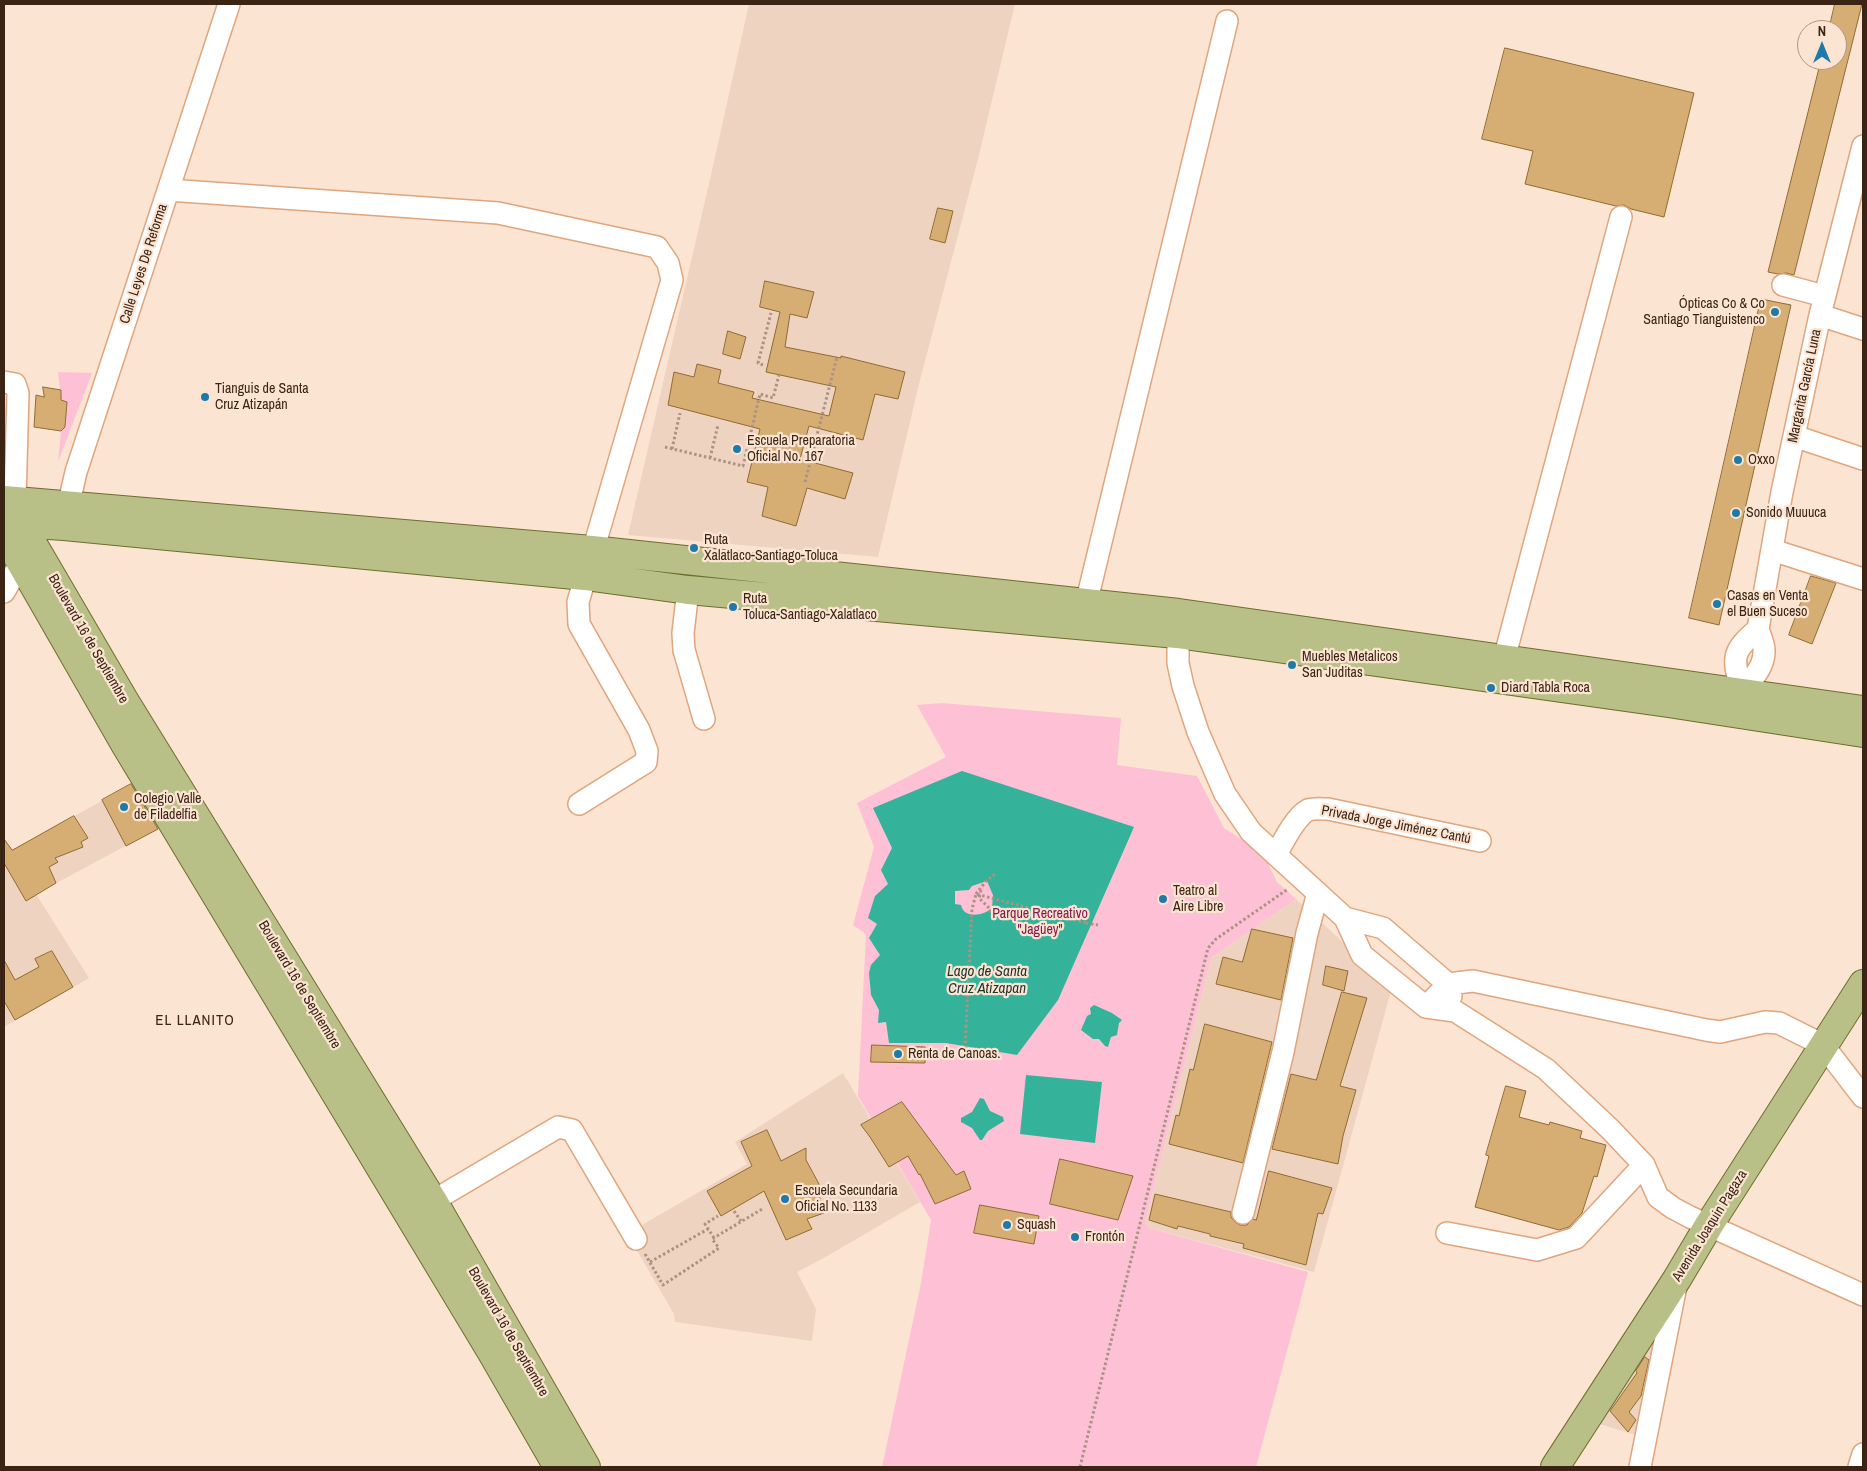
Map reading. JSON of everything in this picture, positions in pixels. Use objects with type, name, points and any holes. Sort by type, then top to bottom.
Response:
[{"type":"main road","points":[[15,527],[66,515],[592,550],[1086,604],[1178,624],[1863,733]]},
{"type":"main road","points":[[66,515],[585,576],[688,590],[1178,624],[1504,659],[1863,710]]},
{"type":"main road","name":"Boulevard 16 de Septiembre","points":[[15,527],[115,705],[305,1019],[558,1467]]},
{"type":"main road","name":"Avenida Joaquin Pagaza","points":[[1555,1467],[1678,1279],[1709,1225],[1863,984]]},
{"type":"main road","name":"Boulevard 16 de Septiembre","points":[[305,1019],[433,1201],[586,1467]]},
{"type":"street","name":"Calle Leyes De Reforma","points":[[66,515],[76,472],[229,4]]},
{"type":"street","points":[[1086,604],[1227,21]]},
{"type":"street","name":"Margarita García Luna","points":[[1742,692],[1761,669],[1765,651],[1758,629],[1794,436],[1822,306],[1859,179],[1863,146]]},
{"type":"street","points":[[168,190],[498,213],[657,247],[668,263],[672,280],[578,602],[579,624],[639,730],[647,751],[646,762],[579,804]]},
{"type":"street","points":[[1504,659],[1621,217]]},
{"type":"street","points":[[1783,285],[1863,329]]},
{"type":"street","points":[[4,382],[14,384],[18,393],[15,527],[4,592]]},
{"type":"street","points":[[1794,436],[1863,459]]},
{"type":"street","points":[[1772,550],[1863,579]]},
{"type":"street","points":[[688,590],[683,633],[684,650],[704,719]]},
{"type":"street","points":[[1178,624],[1178,663],[1183,686],[1198,732],[1224,794],[1251,832],[1345,918],[1362,954],[1426,1007],[1455,1011],[1546,1069],[1610,1129],[1644,1165],[1658,1197],[1681,1213],[1863,1295]]},
{"type":"street","points":[[1668,703],[1710,700],[1742,692],[1766,708],[1804,724]]},
{"type":"street","name":"Privada Jorge Jiménez Cantú","points":[[1276,855],[1289,831],[1301,816],[1309,810],[1318,809],[1328,809],[1480,841]]},
{"type":"street","points":[[1243,1213],[1283,1052],[1307,933],[1318,893]]},
{"type":"street","points":[[1345,918],[1383,928],[1448,984],[1455,1011]]},
{"type":"street","points":[[1426,1007],[1448,984],[1473,982],[1720,1032],[1765,1022],[1779,1023],[1823,1045],[1863,1097]]},
{"type":"street","points":[[433,1201],[558,1127],[572,1130],[636,1239]]},
{"type":"street","points":[[1447,1233],[1537,1250],[1576,1238],[1644,1165]]},
{"type":"street","points":[[1640,1467],[1678,1279]]},
{"type":"street","points":[[1859,1467],[1863,1454]]},
{"type":"path","points":[[763,365],[758,363],[770,313]]},
{"type":"path","points":[[805,482],[837,357]]},
{"type":"path","points":[[665,447],[743,466],[760,394],[773,398],[779,375]]},
{"type":"path","points":[[672,449],[680,413]]},
{"type":"path","points":[[710,458],[718,425]]},
{"type":"path","points":[[964,1048],[972,909],[976,894],[986,880],[995,874]]},
{"type":"path","points":[[1080,1467],[1208,948],[1216,939],[1302,879]]},
{"type":"path","points":[[981,889],[979,898],[989,909],[993,920]]},
{"type":"path","points":[[976,894],[1098,925]]},
{"type":"path","points":[[714,1238],[764,1208]]},
{"type":"path","points":[[734,1212],[741,1222]]},
{"type":"path","points":[[636,1239],[663,1285],[719,1248],[712,1239],[714,1238],[705,1224],[718,1216]]},
{"type":"path","points":[[650,1262],[708,1229]]},
{"type":"shaded area","points":[[749,4],[1015,4],[978,159],[919,384],[878,557],[628,535]]},
{"type":"shaded area","points":[[132,784],[159,828],[36,894],[89,978],[4,1027],[4,847],[8,844],[12,849],[17,848]]},
{"type":"shaded area","points":[[1296,899],[1392,987],[1314,1272],[1149,1228],[1145,1223],[1211,958]]},
{"type":"shaded area","points":[[843,1073],[920,1202],[797,1272],[816,1309],[812,1341],[675,1322],[674,1314],[626,1232],[642,1225],[747,1164],[735,1142]]},
{"type":"shaded area","points":[[1671,1312],[1646,1438],[1596,1423]]},
{"type":"green space","points":[[58,372],[92,373],[58,462],[61,431],[65,427],[67,402],[61,400]]},
{"type":"green space","name":"Parque Recreativo \"Jagüey\"","points":[[942,703],[1121,718],[1117,765],[1197,776],[1224,828],[1263,853],[1277,882],[1296,899],[1211,958],[1145,1223],[1149,1228],[1308,1272],[1256,1467],[882,1467],[921,1283],[931,1220],[858,1096],[866,934],[853,925],[874,847],[857,803],[946,757],[917,705]]},
{"type":"water","name":"Lago de Santa Cruz Atizapan","points":[[962,771],[1134,827],[1058,1000],[1017,1055],[946,1043],[889,1043],[886,1022],[878,1023],[879,1010],[871,995],[869,973],[871,965],[880,955],[869,938],[877,924],[868,918],[875,896],[888,884],[881,870],[892,848],[873,808]],"holes":[[[987,881],[993,895],[992,908],[984,913],[970,914],[961,905],[955,904],[955,891],[969,890],[972,886]]]},
{"type":"water","points":[[1094,1005],[1122,1020],[1119,1023],[1117,1035],[1111,1037],[1108,1047],[1099,1039],[1093,1039],[1081,1030],[1087,1016],[1091,1014],[1090,1008]]},
{"type":"water","points":[[1026,1075],[1102,1082],[1095,1143],[1020,1134]]},
{"type":"water","points":[[980,1098],[984,1099],[990,1111],[1003,1117],[1004,1121],[988,1131],[982,1140],[980,1140],[972,1128],[961,1122],[961,1118],[972,1112]]},
{"type":"building","points":[[1835,4],[1862,4],[1847,64],[1847,20],[1831,20]]},
{"type":"building","points":[[1505,48],[1694,93],[1664,217],[1631,209],[1624,205],[1616,206],[1525,184],[1533,151],[1482,139]]},
{"type":"building","points":[[1818,70],[1845,70],[1794,275],[1768,272]]},
{"type":"building","points":[[938,208],[953,211],[945,243],[930,239]]},
{"type":"building","points":[[765,281],[814,292],[807,318],[790,314],[785,347],[841,358],[841,356],[905,372],[898,399],[875,394],[863,440],[809,426],[800,459],[853,473],[845,499],[807,488],[796,526],[762,516],[768,487],[747,482],[760,429],[668,405],[674,372],[694,377],[697,364],[721,370],[718,383],[754,392],[752,398],[829,416],[836,387],[766,372],[780,312],[760,307]]},
{"type":"building","points":[[1761,299],[1791,305],[1719,625],[1689,618]]},
{"type":"building","points":[[728,331],[746,337],[740,359],[723,354]]},
{"type":"building","points":[[43,387],[61,390],[61,400],[67,402],[65,427],[61,431],[34,427],[36,395],[44,397]]},
{"type":"building","points":[[1811,576],[1836,583],[1812,644],[1789,635]]},
{"type":"building","points":[[131,784],[158,829],[126,846],[102,800]]},
{"type":"building","points":[[74,816],[88,838],[81,842],[83,847],[55,858],[58,862],[49,867],[56,883],[26,901],[4,863],[4,839],[12,850]]},
{"type":"building","points":[[1252,929],[1293,938],[1281,1000],[1216,984],[1223,957],[1242,962]]},
{"type":"building","points":[[52,951],[73,987],[15,1020],[4,1001],[4,960],[15,980],[39,967],[35,959]]},
{"type":"building","points":[[1326,966],[1348,971],[1344,991],[1323,985]]},
{"type":"building","points":[[1342,992],[1367,998],[1340,1086],[1356,1090],[1343,1136],[1338,1164],[1272,1149],[1291,1074],[1316,1080]]},
{"type":"building","points":[[1205,1024],[1272,1042],[1243,1163],[1169,1144],[1176,1115],[1179,1116],[1190,1069],[1193,1070]]},
{"type":"building","name":"Renta de Canoas.","points":[[872,1045],[925,1047],[925,1063],[871,1062]]},
{"type":"building","points":[[1506,1086],[1526,1091],[1519,1117],[1549,1125],[1550,1122],[1582,1131],[1580,1138],[1606,1145],[1597,1177],[1594,1176],[1582,1213],[1569,1227],[1559,1230],[1475,1207],[1489,1156],[1486,1155]]},
{"type":"building","points":[[902,1102],[956,1175],[964,1171],[971,1189],[935,1204],[920,1174],[908,1156],[889,1167],[861,1125]]},
{"type":"building","points":[[767,1130],[781,1161],[806,1148],[806,1160],[819,1184],[820,1202],[824,1213],[807,1219],[812,1229],[786,1240],[764,1191],[721,1216],[707,1191],[752,1166],[741,1142]]},
{"type":"building","points":[[1060,1159],[1133,1176],[1118,1220],[1050,1204]]},
{"type":"building","points":[[1269,1171],[1332,1188],[1323,1214],[1318,1213],[1306,1265],[1243,1248],[1244,1244],[1210,1236],[1210,1234],[1178,1226],[1177,1229],[1149,1220],[1155,1194],[1231,1212],[1231,1217],[1235,1222],[1240,1225],[1247,1225],[1253,1219],[1256,1220]]},
{"type":"building","name":"Squash","points":[[980,1205],[1039,1216],[1034,1244],[974,1233]]},
{"type":"building","points":[[1645,1357],[1649,1360],[1641,1396],[1629,1412],[1636,1420],[1628,1432],[1610,1411],[1637,1373],[1636,1371]]},
{"type":"place","name":"Ópticas Co & Co Santiago Tianguistenco","points":[[1775,312]]},
{"type":"place","name":"Tianguis de Santa Cruz Atizapán","points":[[205,397]]},
{"type":"place","name":"Escuela Preparatoria Oficial No. 167","points":[[737,449]]},
{"type":"place","name":"Oxxo","points":[[1738,460]]},
{"type":"place","name":"Sonido Muuuca","points":[[1736,513]]},
{"type":"place","name":"Ruta Xalatlaco-Santiago-Toluca","points":[[694,548]]},
{"type":"place","name":"Casas en Venta el Buen Suceso","points":[[1717,604]]},
{"type":"place","name":"Ruta Toluca-Santiago-Xalatlaco","points":[[733,607]]},
{"type":"place","name":"Muebles Metalicos San Juditas","points":[[1292,665]]},
{"type":"place","name":"Diard Tabla Roca","points":[[1491,688]]},
{"type":"place","name":"Colegio Valle de Filadelfia","points":[[124,807]]},
{"type":"place","name":"Teatro al Aire Libre","points":[[1163,899]]},
{"type":"place","name":"Renta de Canoas.","points":[[898,1054]]},
{"type":"place","name":"Escuela Secundaria Oficial No. 1133","points":[[785,1199]]},
{"type":"place","name":"Squash","points":[[1007,1225]]},
{"type":"place","name":"Frontón","points":[[1075,1237]]},
{"type":"district","name":"EL LLANITO","points":[[195,1021]]}]
